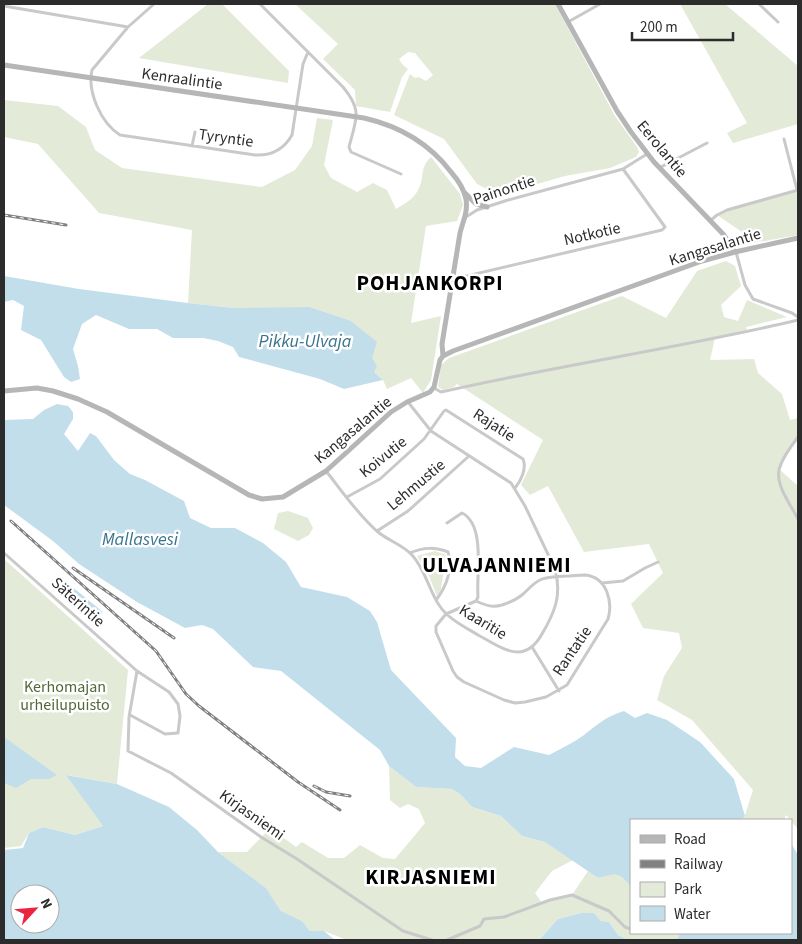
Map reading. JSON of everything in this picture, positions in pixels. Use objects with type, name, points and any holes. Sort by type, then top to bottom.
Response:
[{"type":"street","points":[[90,78],[92,70],[128,27],[154,4]]},
{"type":"street","points":[[260,4],[352,98],[356,106],[357,117],[349,147],[351,152],[401,174]]},
{"type":"street","name":"Eerolantie","points":[[558,4],[618,113],[659,168],[710,221]]},
{"type":"street","points":[[568,22],[600,4]]},
{"type":"street","points":[[759,4],[778,22]]},
{"type":"street","points":[[4,6],[128,27]]},
{"type":"street","name":"Tyryntie","points":[[90,78],[91,89],[106,123],[120,135],[255,155],[269,154],[282,148],[292,135],[303,64],[308,52]]},
{"type":"street","name":"Kenraalintie","points":[[4,65],[357,117]]},
{"type":"street","name":"Painontie","points":[[357,117],[393,126],[417,139],[433,151],[446,164],[464,192],[466,217],[477,210],[623,169],[648,154]]},
{"type":"street","points":[[192,146],[195,132]]},
{"type":"street","points":[[784,139],[797,190],[727,210],[716,215],[710,221],[731,243],[745,285],[752,299],[798,318]]},
{"type":"street","points":[[659,168],[706,143]]},
{"type":"street","name":"Notkotie","points":[[454,279],[662,230],[665,227],[623,169]]},
{"type":"street","points":[[464,192],[476,204],[487,207]]},
{"type":"street","points":[[466,217],[460,234],[442,344],[443,356],[440,360],[434,387],[441,392],[541,370],[744,332],[798,318]]},
{"type":"street","name":"Kangasalantie","points":[[443,356],[453,350],[684,268],[735,252],[798,238]]},
{"type":"street","name":"Kangasalantie","points":[[4,391],[37,388],[78,399],[107,412],[250,495],[262,499],[276,499],[326,471],[391,412],[430,392],[434,387]]},
{"type":"street","points":[[408,402],[431,431],[507,480],[515,488],[555,569],[557,577],[555,609],[538,642],[532,648],[559,690]]},
{"type":"street","name":"Rajatie","points":[[431,431],[444,411],[450,411],[523,459],[525,463],[524,470],[515,488]]},
{"type":"street","name":"Koivutie","points":[[347,497],[375,484],[431,431]]},
{"type":"street","points":[[798,437],[780,464],[778,478],[798,519]]},
{"type":"street","name":"Lehmustie","points":[[377,531],[408,511],[469,456]]},
{"type":"street","name":"Kaaritie","points":[[326,471],[377,531],[410,553],[416,560],[436,600],[446,614],[498,647],[518,652],[532,648]]},
{"type":"street","points":[[446,614],[476,601],[478,597],[477,536],[475,528],[470,520],[462,514],[447,523]]},
{"type":"street","points":[[410,553],[429,547],[448,552],[451,564],[449,572],[445,586],[436,600]]},
{"type":"street","name":"Säterintie","points":[[4,553],[136,670],[169,692],[178,704],[180,716],[178,733],[165,734],[130,715]]},
{"type":"street","points":[[476,601],[485,606],[496,607],[522,595],[533,584],[551,576],[585,575],[591,576],[602,583],[623,581],[658,562]]},
{"type":"street","name":"Rantatie","points":[[446,614],[436,626],[436,632],[453,671],[464,682],[504,700],[515,703],[525,702],[546,697],[567,685],[608,619],[610,610],[608,594],[602,583]]},
{"type":"street","name":"Kirjasniemi","points":[[136,670],[130,715],[128,751],[171,773],[261,837],[404,931],[432,940]]},
{"type":"street","points":[[447,940],[480,926],[484,919],[504,917],[550,900],[572,895],[609,911],[625,927],[630,928]]},
{"type":"green space","points":[[208,4],[222,4],[289,71],[288,83],[139,58]]},
{"type":"green space","points":[[295,4],[555,4],[615,116],[639,152],[636,157],[610,168],[565,176],[506,193],[491,191],[477,184],[444,139],[394,115],[410,74],[415,78],[419,77],[426,81],[433,75],[415,53],[408,52],[399,59],[408,69],[402,77],[390,112],[356,106],[355,90],[323,59],[338,44]]},
{"type":"green space","points":[[680,4],[725,4],[798,66],[798,124],[733,143],[727,133],[747,123]]},
{"type":"green space","points":[[4,100],[58,106],[86,127],[95,150],[122,168],[262,187],[295,170],[312,146],[317,118],[333,120],[324,165],[331,178],[357,192],[373,183],[387,190],[396,209],[414,196],[420,186],[423,169],[431,157],[460,194],[463,205],[457,221],[426,226],[411,323],[441,316],[431,380],[423,393],[411,378],[387,389],[383,380],[374,372],[234,308],[188,303],[192,230],[99,213],[38,144],[4,137]]},
{"type":"green space","points":[[798,190],[798,235],[753,243],[745,234],[717,215],[727,210]]},
{"type":"green space","points":[[726,261],[735,266],[741,286],[721,305],[724,317],[738,321],[747,300],[787,317],[746,327],[747,330],[715,338],[710,360],[754,359],[758,373],[782,394],[790,420],[798,418],[798,434],[779,469],[798,486],[798,829],[792,822],[792,819],[786,815],[784,819],[742,819],[745,815],[753,790],[692,720],[657,700],[664,676],[682,648],[679,633],[643,628],[631,604],[663,573],[649,544],[584,552],[548,486],[530,495],[521,485],[543,440],[457,384],[454,387],[443,390],[438,387],[441,365],[449,358],[622,296],[666,318],[697,271]]},
{"type":"green space","points":[[288,511],[308,518],[313,528],[309,535],[298,541],[274,529],[278,513]]},
{"type":"green space","points":[[435,551],[446,555],[441,589],[437,596],[427,571],[417,556]]},
{"type":"green space","name":"Kerhomajan urheilupuisto","points":[[4,559],[128,670],[117,784],[67,775],[103,826],[75,835],[43,827],[29,833],[21,846],[4,848]]},
{"type":"green space","points":[[389,766],[416,787],[452,789],[460,794],[472,807],[501,816],[522,836],[545,842],[573,860],[552,871],[535,893],[542,903],[572,895],[588,871],[598,878],[613,873],[623,876],[630,886],[630,934],[680,934],[677,940],[628,940],[618,935],[609,922],[601,921],[594,913],[581,913],[558,919],[539,940],[347,940],[324,931],[310,931],[302,921],[281,911],[266,888],[218,852],[247,852],[270,828],[296,847],[302,842],[328,858],[344,858],[360,845],[383,858],[395,859],[425,823],[419,809],[408,804],[400,808],[390,800]]},
{"type":"water","name":"Pikku-Ulvaja","points":[[4,276],[79,289],[234,308],[309,307],[351,321],[377,342],[372,358],[377,366],[374,372],[383,380],[344,389],[320,379],[239,357],[233,347],[218,341],[203,338],[173,338],[157,329],[129,329],[96,315],[82,324],[73,349],[80,379],[71,382],[64,377],[41,340],[21,330],[24,306],[13,300],[4,302]]},
{"type":"water","name":"Mallasvesi","points":[[57,404],[68,406],[73,412],[73,419],[64,434],[78,451],[90,433],[96,436],[114,460],[130,474],[184,501],[190,518],[211,528],[235,528],[263,543],[286,562],[301,587],[347,597],[370,611],[377,622],[391,670],[456,738],[455,757],[465,766],[481,768],[514,747],[549,755],[575,741],[612,716],[624,711],[635,718],[647,713],[667,720],[700,742],[734,779],[745,816],[742,819],[630,819],[630,886],[623,878],[614,874],[598,878],[545,842],[522,836],[501,816],[472,807],[460,794],[452,789],[416,787],[389,766],[380,750],[281,671],[253,667],[213,629],[202,625],[185,628],[137,602],[79,564],[53,541],[4,505],[4,420],[33,419],[44,410]]},
{"type":"water","points":[[59,576],[103,612],[97,619],[53,583]]},
{"type":"water","points":[[4,737],[57,775],[49,779],[31,779],[16,788],[4,783]]},
{"type":"water","points":[[66,775],[117,784],[169,807],[197,830],[218,852],[266,888],[281,911],[302,921],[310,931],[324,931],[335,940],[4,940],[4,850],[23,848],[29,833],[43,827],[75,835],[103,826]]},
{"type":"water","points":[[792,845],[798,855],[798,940],[677,940],[680,934],[792,934]]},
{"type":"water","points":[[581,913],[594,913],[601,921],[609,922],[618,935],[628,940],[539,940],[558,919]]},
{"type":"railway","points":[[4,215],[66,225]]},
{"type":"railway","points":[[11,521],[156,651],[186,694],[199,706],[298,782],[340,810]]},
{"type":"railway","points":[[73,568],[174,638]]},
{"type":"railway","points":[[314,786],[326,792],[350,796]]},
{"type":"district","name":"POHJANKORPI","points":[[430,283]]},
{"type":"district","name":"ULVAJANNIEMI","points":[[497,565]]},
{"type":"district","name":"KIRJASNIEMI","points":[[431,877]]}]
